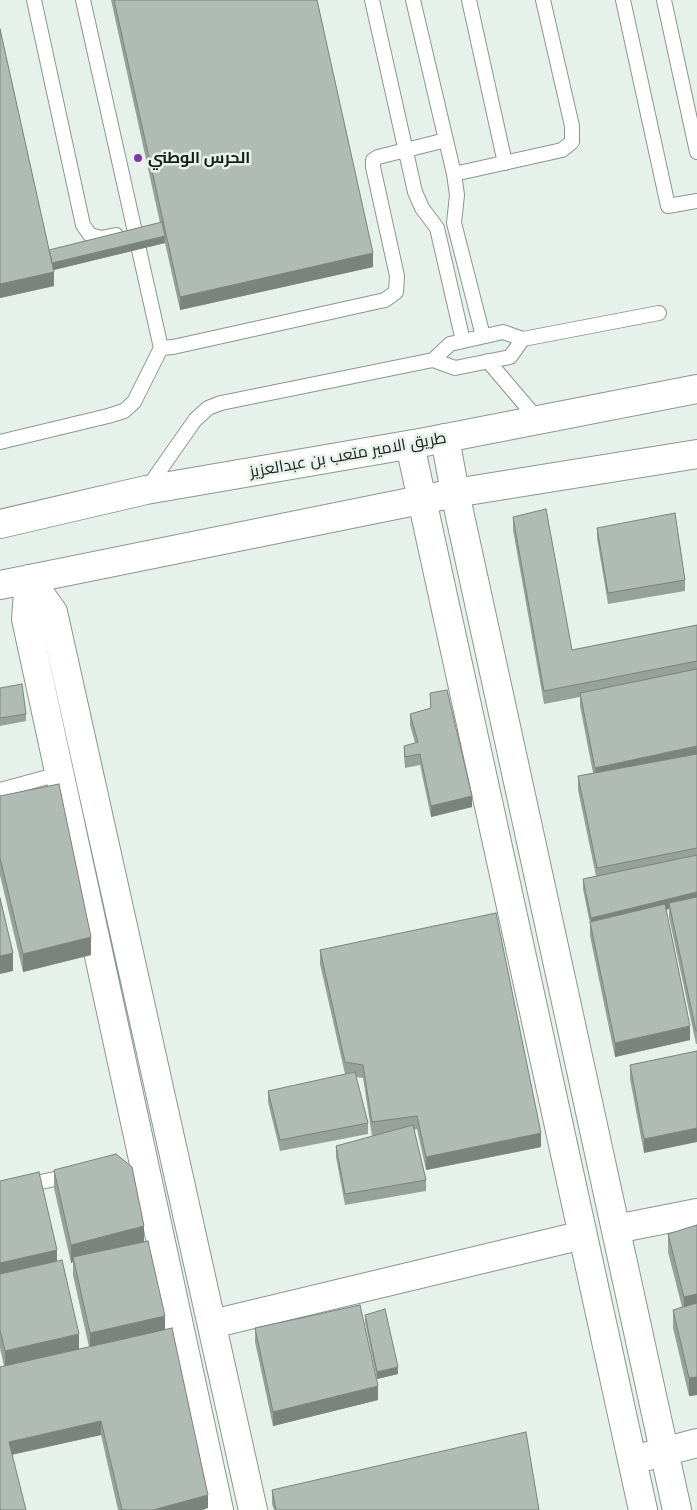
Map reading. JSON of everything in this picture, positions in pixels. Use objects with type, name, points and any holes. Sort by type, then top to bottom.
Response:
[{"type":"street","name":"طريق الامير متعب بن عبدالعزيز","points":[[0,524],[146,490],[410,445],[697,389]]},
{"type":"street","points":[[445,438],[455,493],[677,1510]]},
{"type":"street","points":[[410,445],[643,1510]]},
{"type":"street","points":[[0,585],[421,499],[697,454]]},
{"type":"street","points":[[29,579],[26,619],[128,1091],[138,1161],[219,1510]]},
{"type":"street","points":[[29,579],[53,612],[254,1510]]},
{"type":"street","points":[[536,1023],[569,1016]]},
{"type":"street","points":[[128,1091],[159,1085]]},
{"type":"street","points":[[616,1229],[697,1213]]},
{"type":"street","points":[[212,1324],[583,1235]]},
{"type":"street","points":[[632,1461],[697,1443]]},
{"type":"lane","points":[[34,0],[83,225],[90,235],[101,238],[134,231]]},
{"type":"lane","points":[[0,442],[124,411],[134,402],[161,348],[83,0]]},
{"type":"lane","points":[[372,0],[415,192],[422,208],[437,228],[463,341]]},
{"type":"lane","points":[[412,0],[454,174],[457,195],[454,223],[483,336]]},
{"type":"lane","points":[[469,0],[505,163]]},
{"type":"lane","points":[[454,174],[562,150],[572,142],[572,126],[543,0]]},
{"type":"lane","points":[[623,0],[668,206],[697,201]]},
{"type":"lane","points":[[664,0],[697,152]]},
{"type":"lane","points":[[161,348],[173,347],[385,300],[391,296],[396,292],[396,276],[373,160],[378,156],[446,140]]},
{"type":"lane","points":[[437,228],[454,223]]},
{"type":"lane","points":[[433,360],[450,344],[483,336],[503,332],[524,339],[659,313]]},
{"type":"lane","points":[[146,490],[195,420],[208,408],[221,403],[433,360],[455,368],[510,357],[524,339]]},
{"type":"lane","points":[[488,361],[538,420]]},
{"type":"lane","points":[[0,790],[59,774]]},
{"type":"lane","points":[[0,1191],[86,1172]]},
{"type":"building","points":[[114,0],[317,0],[373,253],[180,297]]},
{"type":"building","points":[[0,29],[54,272],[0,284]]},
{"type":"building","points":[[162,222],[165,236],[52,263],[49,250]]},
{"type":"building","points":[[546,509],[572,650],[697,625],[697,661],[544,691],[513,517]]},
{"type":"building","points":[[675,513],[685,580],[608,593],[597,528]]},
{"type":"building","points":[[697,669],[697,746],[595,768],[580,693]]},
{"type":"building","points":[[22,684],[26,714],[0,718],[0,688]]},
{"type":"building","points":[[447,690],[472,796],[431,806],[420,754],[405,757],[404,746],[418,742],[410,714],[431,708],[430,693]]},
{"type":"building","points":[[697,754],[697,848],[597,868],[578,776]]},
{"type":"building","points":[[59,784],[91,937],[23,954],[0,858],[0,796]]},
{"type":"building","points":[[697,855],[697,892],[591,918],[583,879]]},
{"type":"building","points":[[697,897],[697,1031],[696,1031],[669,903]]},
{"type":"building","points":[[0,898],[13,953],[0,956]]},
{"type":"building","points":[[665,904],[690,1026],[615,1043],[590,922]]},
{"type":"building","points":[[496,913],[541,1133],[426,1157],[417,1116],[372,1122],[363,1065],[345,1062],[320,950]]},
{"type":"building","points":[[697,1051],[697,1128],[644,1139],[630,1065]]},
{"type":"building","points":[[355,1072],[368,1123],[280,1140],[268,1091]]},
{"type":"building","points":[[413,1125],[426,1180],[345,1194],[336,1146]]},
{"type":"building","points":[[116,1154],[132,1167],[144,1226],[71,1245],[54,1170]]},
{"type":"building","points":[[39,1172],[57,1250],[0,1263],[0,1181]]},
{"type":"building","points":[[697,1225],[697,1294],[684,1297],[668,1234]]},
{"type":"building","points":[[148,1241],[165,1316],[90,1333],[73,1257]]},
{"type":"building","points":[[62,1260],[79,1334],[5,1351],[0,1330],[0,1274]]},
{"type":"building","points":[[697,1303],[697,1377],[689,1378],[673,1310]]},
{"type":"building","points":[[360,1305],[378,1386],[273,1412],[255,1328]]},
{"type":"building","points":[[385,1309],[398,1367],[377,1372],[365,1315]]},
{"type":"building","points":[[172,1328],[208,1495],[153,1510],[122,1510],[101,1421],[9,1442],[26,1510],[0,1510],[0,1367]]},
{"type":"building","points":[[526,1432],[539,1510],[276,1510],[272,1490]]},
{"type":"place","name":"الحرس الوطني","points":[[138,158]]}]
